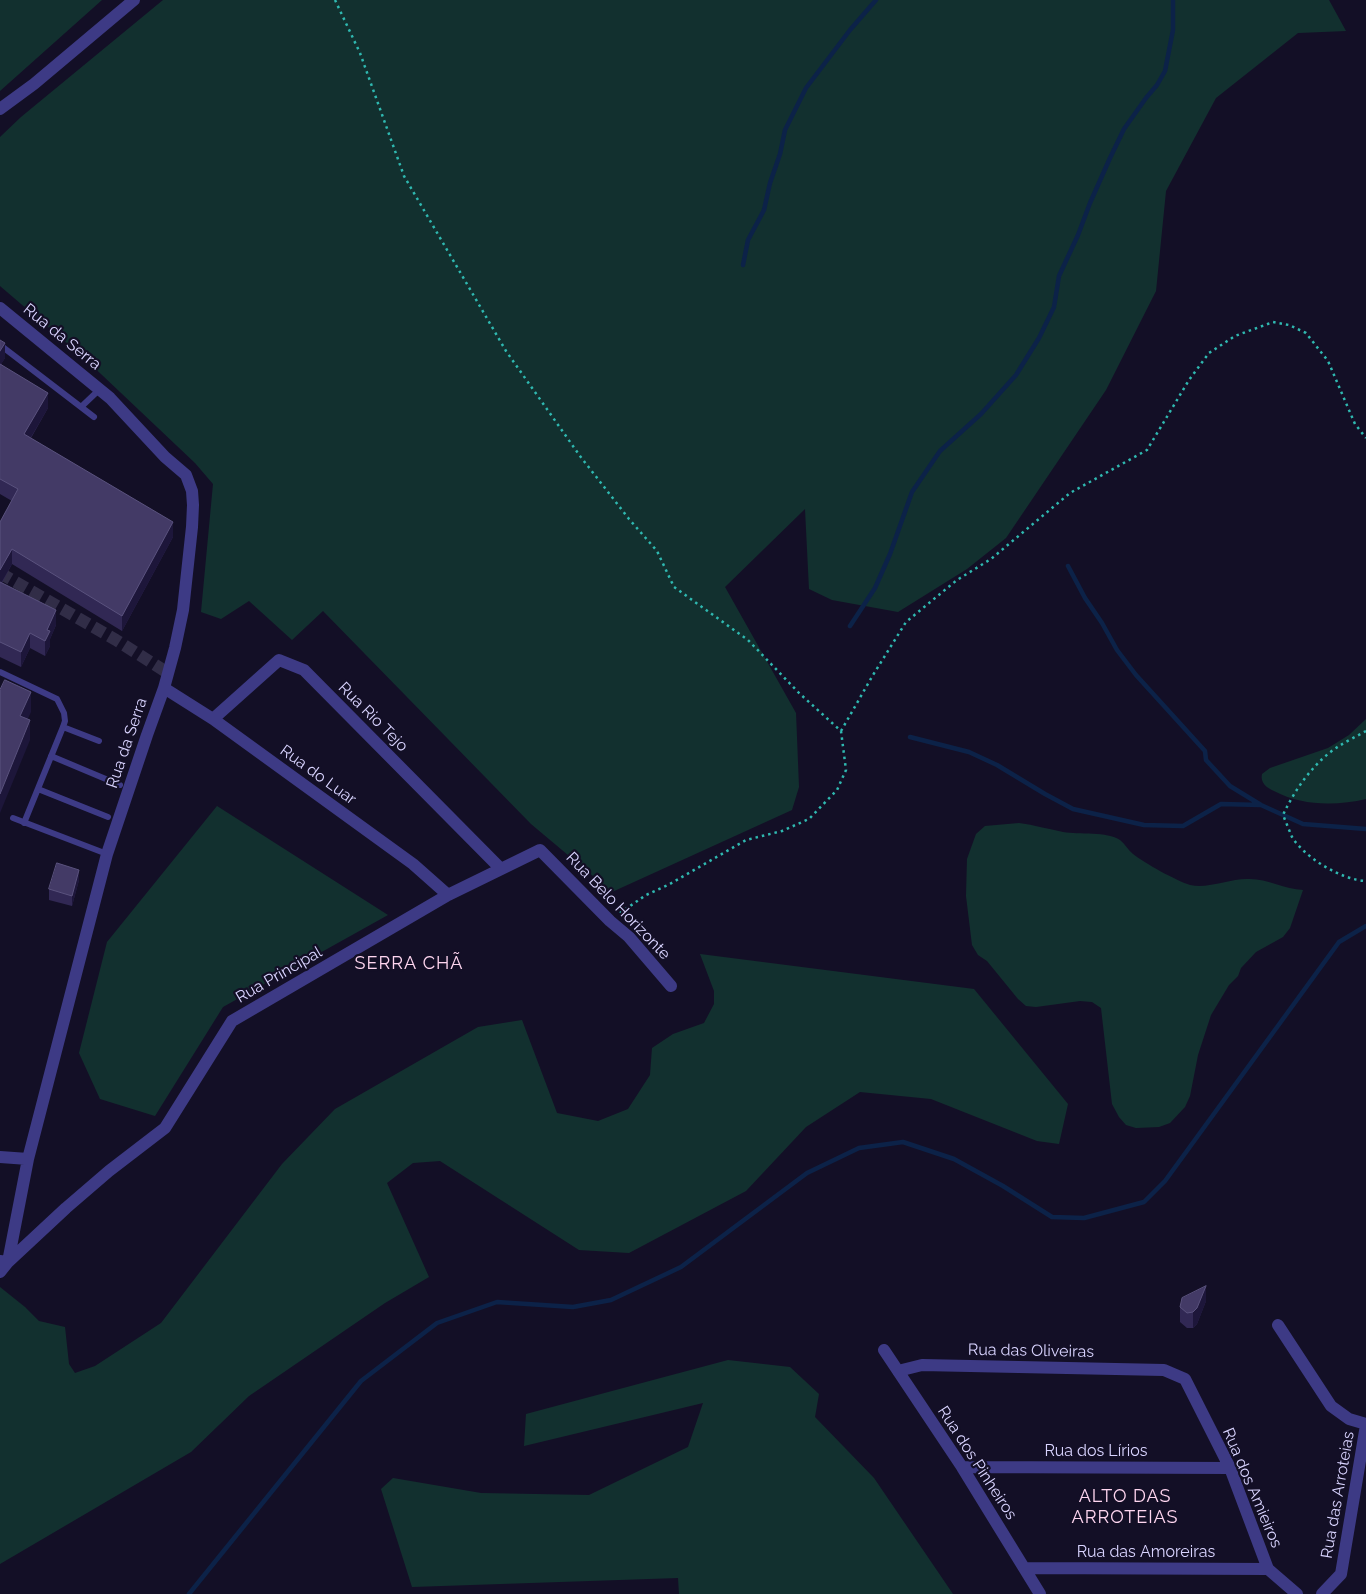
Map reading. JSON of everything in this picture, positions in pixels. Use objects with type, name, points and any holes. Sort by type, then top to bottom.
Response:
[{"type":"street","points":[[0,109],[34,84],[134,0]]},
{"type":"street","name":"Rua da Serra","points":[[0,308],[100,389],[165,457],[186,476],[192,491],[192,527],[183,610],[168,673],[107,854],[28,1159],[3,1265]]},
{"type":"street","name":"Rua Rio Tejo","points":[[213,719],[279,660],[304,670],[500,868]]},
{"type":"street","name":"Rua do Luar","points":[[164,688],[213,719],[413,864],[448,895]]},
{"type":"street","name":"Rua Principal","points":[[3,1265],[109,1171],[165,1128],[232,1021],[448,895],[540,850]]},
{"type":"street","name":"Rua Belo Horizonte","points":[[540,850],[629,938],[671,986]]},
{"type":"street","points":[[0,1157],[28,1159]]},
{"type":"street","points":[[1278,1325],[1331,1406],[1349,1419],[1366,1424]]},
{"type":"street","name":"Rua dos Pinheiros","points":[[884,1350],[962,1467],[1040,1594]]},
{"type":"street","name":"Rua das Oliveiras","points":[[898,1371],[922,1365],[1164,1370]]},
{"type":"street","name":"Rua dos Amieiros","points":[[1164,1370],[1185,1379],[1230,1468],[1268,1569],[1297,1594]]},
{"type":"street","name":"Rua das Arroteias","points":[[1322,1594],[1341,1574],[1366,1424]]},
{"type":"street","name":"Rua dos Lírios","points":[[962,1467],[1230,1468]]},
{"type":"street","name":"Rua das Amoreiras","points":[[1024,1568],[1268,1569]]},
{"type":"lane","points":[[0,345],[94,417]]},
{"type":"lane","points":[[81,407],[100,389]]},
{"type":"lane","points":[[0,672],[57,700],[64,712],[65,721],[63,727],[24,823]]},
{"type":"lane","points":[[63,727],[98,741]]},
{"type":"lane","points":[[51,756],[120,785]]},
{"type":"lane","points":[[38,789],[108,817]]},
{"type":"lane","points":[[13,818],[107,854]]},
{"type":"path","points":[[335,0],[360,53],[404,176],[506,352],[580,456],[629,519],[657,551],[674,587],[748,640],[799,693],[842,731]]},
{"type":"path","points":[[610,921],[646,895],[668,885],[746,840],[782,831],[810,820],[837,790],[846,770],[842,731],[873,675],[906,622],[957,580],[991,559],[1070,493],[1147,450],[1189,380],[1209,353],[1235,336],[1273,322],[1288,325],[1306,333],[1328,361],[1355,424],[1366,438]]},
{"type":"path","points":[[1366,731],[1338,747],[1318,763],[1291,798],[1283,815],[1293,838],[1310,857],[1350,878],[1366,881]]},
{"type":"green space","points":[[0,0],[102,0],[0,91]]},
{"type":"green space","points":[[163,0],[1329,0],[1346,31],[1298,33],[1216,98],[1166,191],[1156,291],[1106,390],[1006,538],[967,569],[898,612],[832,600],[809,589],[805,509],[725,587],[796,713],[799,787],[792,810],[612,892],[531,824],[323,611],[292,640],[249,601],[221,619],[201,612],[213,484],[195,463],[83,357],[0,286],[0,137],[21,117]]},
{"type":"green space","points":[[1366,719],[1366,799],[1331,804],[1308,802],[1285,796],[1263,783],[1262,774],[1270,768],[1328,748],[1349,735]]},
{"type":"green space","points":[[217,806],[388,915],[223,1007],[155,1116],[100,1099],[79,1053],[107,942]]},
{"type":"green space","points":[[1019,823],[1063,832],[1100,834],[1114,837],[1145,862],[1169,876],[1190,885],[1204,886],[1240,879],[1254,879],[1303,890],[1290,928],[1283,937],[1256,952],[1241,968],[1238,976],[1229,985],[1211,1015],[1198,1055],[1190,1096],[1185,1107],[1170,1123],[1159,1127],[1136,1128],[1126,1125],[1119,1117],[1112,1104],[1101,1008],[1092,1002],[1080,1001],[1036,1007],[1026,1006],[987,961],[978,955],[972,945],[966,896],[967,859],[976,834],[985,826]]},
{"type":"green space","points":[[700,954],[974,989],[1068,1104],[1059,1144],[1037,1141],[931,1099],[860,1092],[806,1127],[746,1191],[629,1253],[579,1250],[440,1161],[413,1163],[387,1183],[429,1277],[385,1303],[249,1396],[191,1452],[0,1564],[0,1287],[39,1321],[65,1327],[69,1364],[75,1373],[95,1366],[161,1323],[282,1164],[335,1109],[478,1027],[522,1020],[557,1113],[598,1121],[628,1109],[650,1075],[652,1048],[673,1034],[704,1023],[714,1004],[714,991]]},
{"type":"green space","points":[[728,1360],[790,1367],[819,1394],[815,1417],[874,1478],[953,1594],[679,1594],[678,1578],[412,1587],[381,1489],[393,1478],[481,1493],[589,1495],[688,1447],[703,1403],[524,1446],[526,1414]]},
{"type":"building","points":[[0,340],[5,343],[0,351]]},
{"type":"building","points":[[0,364],[48,393],[24,434],[173,522],[122,616],[12,549],[0,570],[0,522],[18,489],[0,479]]},
{"type":"building","points":[[0,582],[56,610],[47,630],[50,631],[45,641],[30,633],[21,652],[0,642]]},
{"type":"building","points":[[5,680],[31,692],[20,716],[30,720],[0,794],[0,690]]},
{"type":"building","points":[[57,863],[79,870],[72,896],[49,889]]},
{"type":"building","points":[[1206,1286],[1197,1308],[1193,1312],[1187,1313],[1180,1307],[1182,1298]]},
{"type":"waterway","points":[[743,265],[748,240],[764,210],[785,130],[806,88],[850,30],[876,0]]},
{"type":"waterway","points":[[850,626],[875,588],[890,554],[912,492],[940,451],[981,414],[1016,375],[1039,338],[1054,307],[1059,276],[1110,158],[1124,129],[1157,85],[1165,71],[1173,30],[1173,0]]},
{"type":"waterway","points":[[1068,566],[1117,650],[1136,675],[1205,751],[1206,760],[1230,786],[1261,805],[1303,824],[1366,829]]},
{"type":"waterway","points":[[910,737],[969,752],[997,765],[1073,809],[1144,825],[1183,826],[1221,804],[1261,805]]},
{"type":"waterway","points":[[189,1594],[361,1381],[437,1323],[497,1302],[573,1307],[611,1300],[681,1267],[807,1173],[859,1148],[903,1142],[954,1159],[1003,1186],[1052,1217],[1084,1218],[1144,1202],[1165,1181],[1339,942],[1366,926]]},
{"type":"tunnel","points":[[0,573],[116,640],[168,673]]},
{"type":"district","name":"SERRA CHÃ","points":[[409,964]]},
{"type":"district","name":"ALTO DAS ARROTEIAS","points":[[1125,1507]]}]
